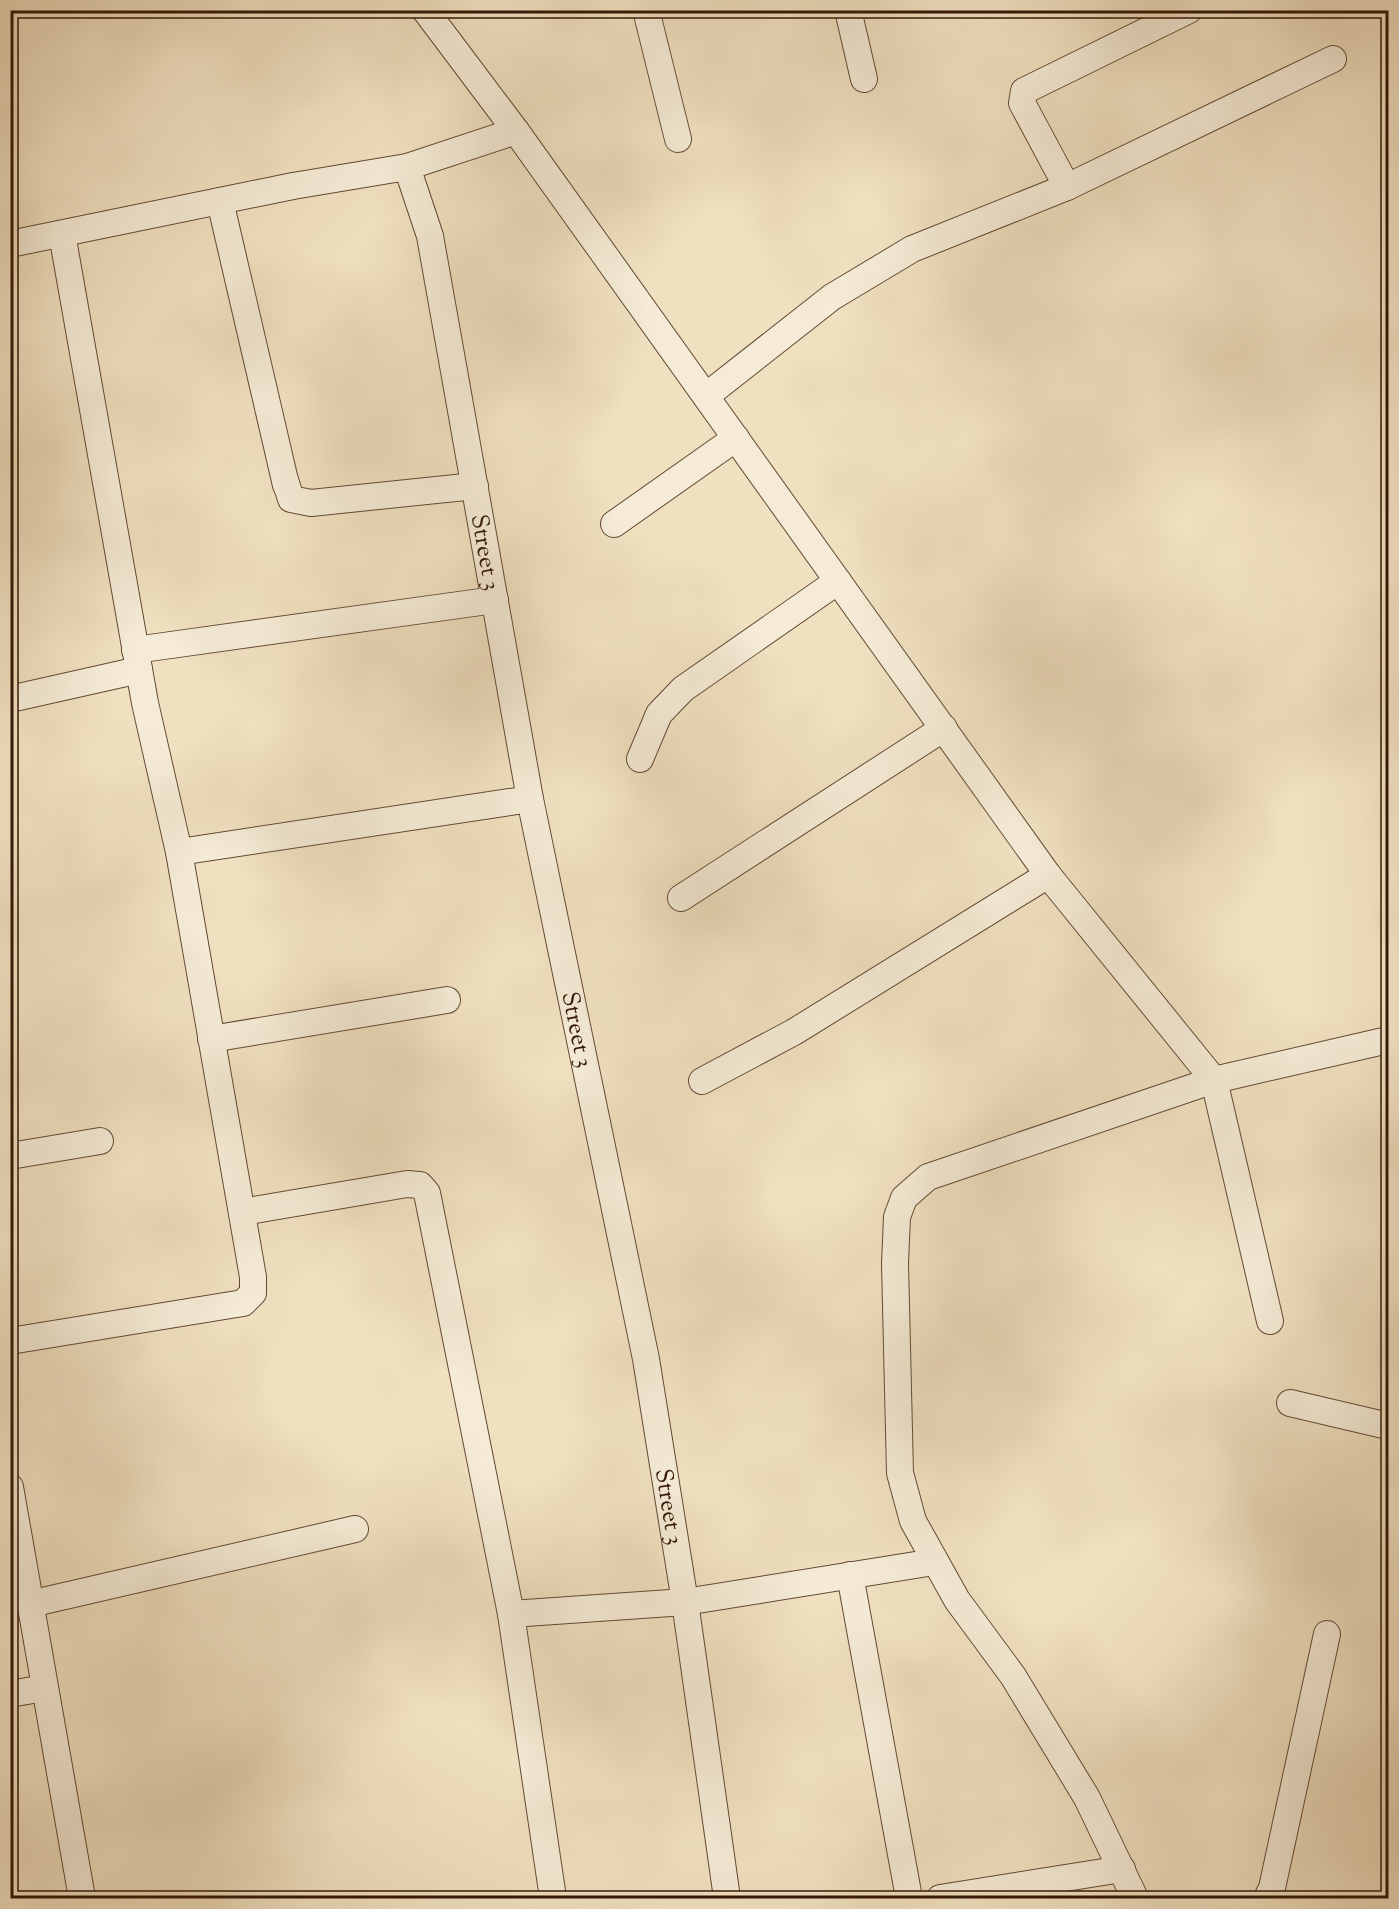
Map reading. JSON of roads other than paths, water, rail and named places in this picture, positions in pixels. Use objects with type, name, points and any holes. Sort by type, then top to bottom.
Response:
[{"type":"street","points":[[425,10],[516,131],[1047,875],[1214,1080],[1270,1321]]},
{"type":"street","points":[[646,10],[678,139]]},
{"type":"street","points":[[848,10],[864,79]]},
{"type":"street","points":[[1067,187],[1022,103],[1024,91],[1189,10]]},
{"type":"street","points":[[706,396],[832,297],[912,249],[1067,187],[1333,59]]},
{"type":"street","points":[[10,244],[220,201],[407,167],[516,131]]},
{"type":"street","name":"Street 3","points":[[407,167],[430,236],[531,799],[646,1359],[686,1602],[727,1899]]},
{"type":"street","points":[[220,201],[285,482],[291,499],[311,503],[475,486]]},
{"type":"street","points":[[10,1341],[243,1303],[253,1293],[253,1277],[179,852],[137,660],[62,234]]},
{"type":"street","points":[[614,524],[736,438]]},
{"type":"street","points":[[640,759],[659,714],[683,689],[838,581]]},
{"type":"street","points":[[10,699],[137,660],[495,600]]},
{"type":"street","points":[[681,898],[944,728]]},
{"type":"street","points":[[179,852],[531,799]]},
{"type":"street","points":[[702,1081],[794,1032],[1047,875]]},
{"type":"street","points":[[212,1039],[447,1000]]},
{"type":"street","points":[[1135,1899],[1087,1798],[1013,1676],[957,1600],[913,1521],[900,1473],[895,1263],[897,1217],[904,1198],[928,1178],[1214,1080],[1389,1040]]},
{"type":"street","points":[[10,1156],[100,1141]]},
{"type":"street","points":[[242,1212],[407,1184],[420,1185],[427,1193],[511,1614],[554,1899]]},
{"type":"street","points":[[1290,1403],[1389,1426]]},
{"type":"street","points":[[10,1487],[13,1515],[82,1899]]},
{"type":"street","points":[[30,1604],[355,1528]]},
{"type":"street","points":[[511,1614],[686,1602],[934,1562]]},
{"type":"street","points":[[850,1575],[909,1899]]},
{"type":"street","points":[[1267,1899],[1272,1888],[1327,1634]]},
{"type":"street","points":[[10,1694],[44,1688]]},
{"type":"street","points":[[940,1899],[1122,1869]]}]
